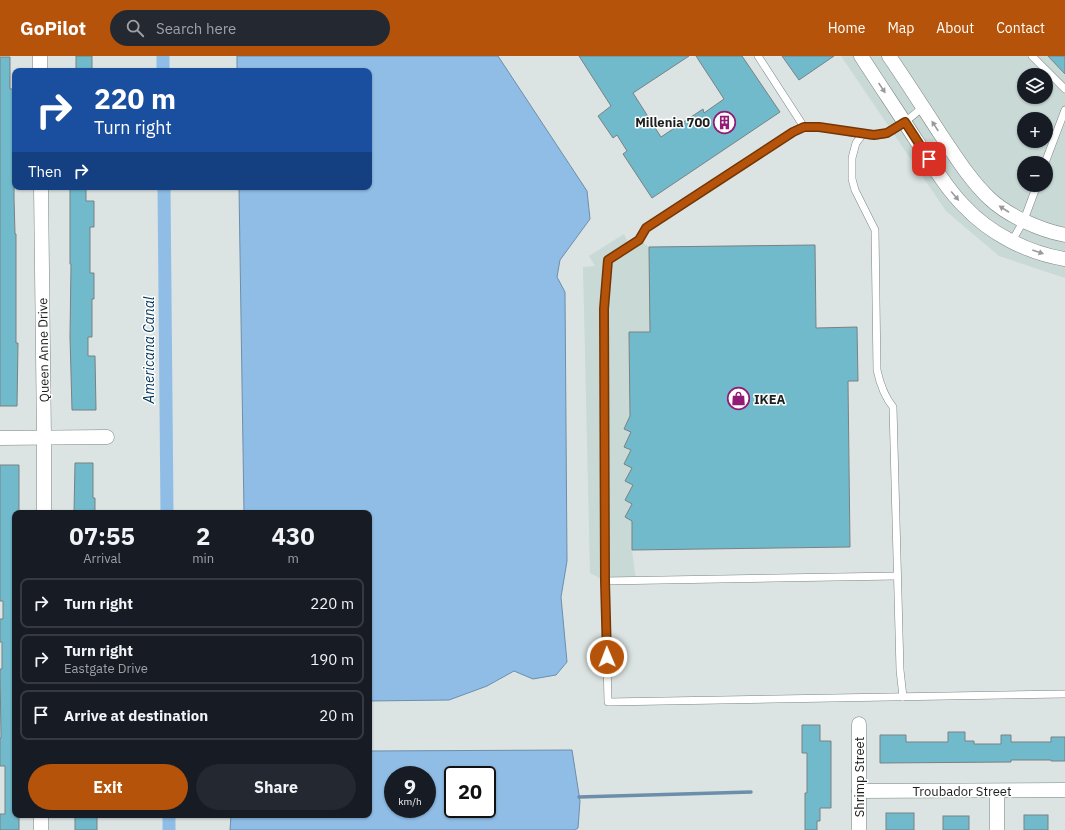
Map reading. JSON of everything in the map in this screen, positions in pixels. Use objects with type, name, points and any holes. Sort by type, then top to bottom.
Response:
[{"type":"street","points":[[40,56],[40,68]]},
{"type":"street","points":[[861,56],[951,191],[965,207],[995,232],[1012,241],[1037,252],[1065,259]]},
{"type":"street","points":[[889,56],[964,169],[989,198],[1003,209],[1040,228],[1065,235]]},
{"type":"street","name":"Queen Anne Drive","points":[[42,190],[44,510]]},
{"type":"street","points":[[0,438],[107,437]]},
{"type":"street","name":"Shrimp Street","points":[[858,724],[859,830]]},
{"type":"street","name":"Troubador Street","points":[[859,791],[1065,790]]},
{"type":"street","points":[[997,791],[997,830]]},
{"type":"street","points":[[41,818],[41,830]]},
{"type":"lane","points":[[758,56],[804,127]]},
{"type":"lane","points":[[1032,56],[1065,89]]},
{"type":"lane","points":[[923,107],[905,122],[887,133],[874,135],[819,127],[804,127],[793,132],[646,228],[639,240],[608,260],[604,309],[605,581],[608,702],[1065,694]]},
{"type":"lane","points":[[1048,156],[1065,110]]},
{"type":"lane","points":[[863,134],[856,142],[852,158],[852,179],[855,190],[875,230],[877,370],[886,399],[893,407],[900,670],[903,697]]},
{"type":"lane","points":[[1012,241],[1024,220],[1034,192]]},
{"type":"lane","points":[[605,581],[897,576]]},
{"type":"shaded area","points":[[841,56],[1065,56],[1065,278],[999,256],[946,211]]},
{"type":"shaded area","points":[[624,234],[628,242],[639,240],[649,247],[650,332],[629,332],[630,416],[624,428],[631,432],[624,447],[631,450],[624,464],[632,468],[625,481],[633,485],[625,500],[632,504],[625,517],[632,521],[632,550],[636,581],[605,581],[590,573],[583,267],[595,266],[589,256]]},
{"type":"water","points":[[237,56],[498,56],[587,191],[590,219],[560,260],[557,277],[565,292],[567,561],[561,597],[567,662],[556,675],[533,679],[514,671],[487,686],[449,700],[372,701],[372,510],[244,510],[239,190],[372,190],[372,68],[237,68]]},
{"type":"water","points":[[572,750],[580,801],[578,828],[575,830],[230,830],[231,818],[372,818],[372,751]]},
{"type":"building","points":[[76,56],[92,56],[92,68],[76,68]]},
{"type":"building","name":"Millenia 700","points":[[579,56],[689,56],[633,93],[661,137],[703,109],[704,113],[724,99],[696,56],[742,56],[780,112],[652,198],[623,154],[627,151],[617,135],[613,138],[598,116],[611,106]]},
{"type":"building","points":[[782,56],[834,56],[799,80]]},
{"type":"building","points":[[1048,56],[1065,56],[1065,74]]},
{"type":"building","points":[[0,57],[10,57],[10,89],[12,89],[12,190],[14,190],[16,234],[16,343],[18,343],[17,406],[0,406]]},
{"type":"building","points":[[70,190],[86,190],[86,201],[94,201],[94,227],[90,227],[90,273],[94,273],[94,299],[92,299],[92,337],[88,337],[88,356],[95,356],[96,410],[72,410]]},
{"type":"building","name":"IKEA","points":[[815,245],[816,328],[857,327],[858,381],[848,381],[850,547],[632,550],[632,521],[625,517],[632,504],[625,500],[633,485],[625,481],[632,468],[624,464],[631,450],[624,447],[631,432],[624,429],[630,416],[629,332],[650,332],[649,247]]},
{"type":"building","points":[[75,463],[93,463],[93,498],[95,498],[95,510],[74,510]]},
{"type":"building","points":[[0,465],[19,465],[19,510],[12,510],[12,818],[19,818],[19,830],[0,830],[0,814],[5,814],[5,766],[0,766],[0,669],[2,669],[2,642],[0,642],[0,619],[3,619],[3,601],[0,601]]},
{"type":"building","points":[[802,725],[820,725],[820,741],[831,741],[831,808],[820,808],[820,821],[817,821],[817,830],[805,830],[807,753],[802,753]]},
{"type":"building","points":[[948,732],[965,732],[965,741],[974,741],[974,744],[1001,744],[1001,735],[1011,735],[1011,742],[1051,742],[1051,737],[1065,737],[1065,761],[1011,760],[1011,762],[880,763],[880,735],[906,735],[906,742],[948,742]]},
{"type":"building","points":[[886,813],[914,813],[914,830],[886,830]]},
{"type":"building","points":[[1024,815],[1048,815],[1048,830],[1024,830]]},
{"type":"building","points":[[943,816],[969,816],[969,830],[943,830]]},
{"type":"building","points":[[75,818],[97,818],[97,830],[75,830]]},
{"type":"waterway","name":"Americana Canal","points":[[163,56],[163,68]]},
{"type":"waterway","name":"Americana Canal","points":[[164,190],[167,510]]},
{"type":"waterway","points":[[579,797],[751,792]]},
{"type":"waterway","name":"Americana Canal","points":[[169,818],[169,830]]},
{"type":"place","name":"Millenia 700","points":[[725,122]]},
{"type":"place","name":"IKEA","points":[[739,399]]},
{"type":"route","points":[[607,657],[605,581],[604,309],[608,260],[639,240],[646,228],[793,132],[804,127],[819,127],[874,135],[887,133],[905,122],[929,159]]}]
